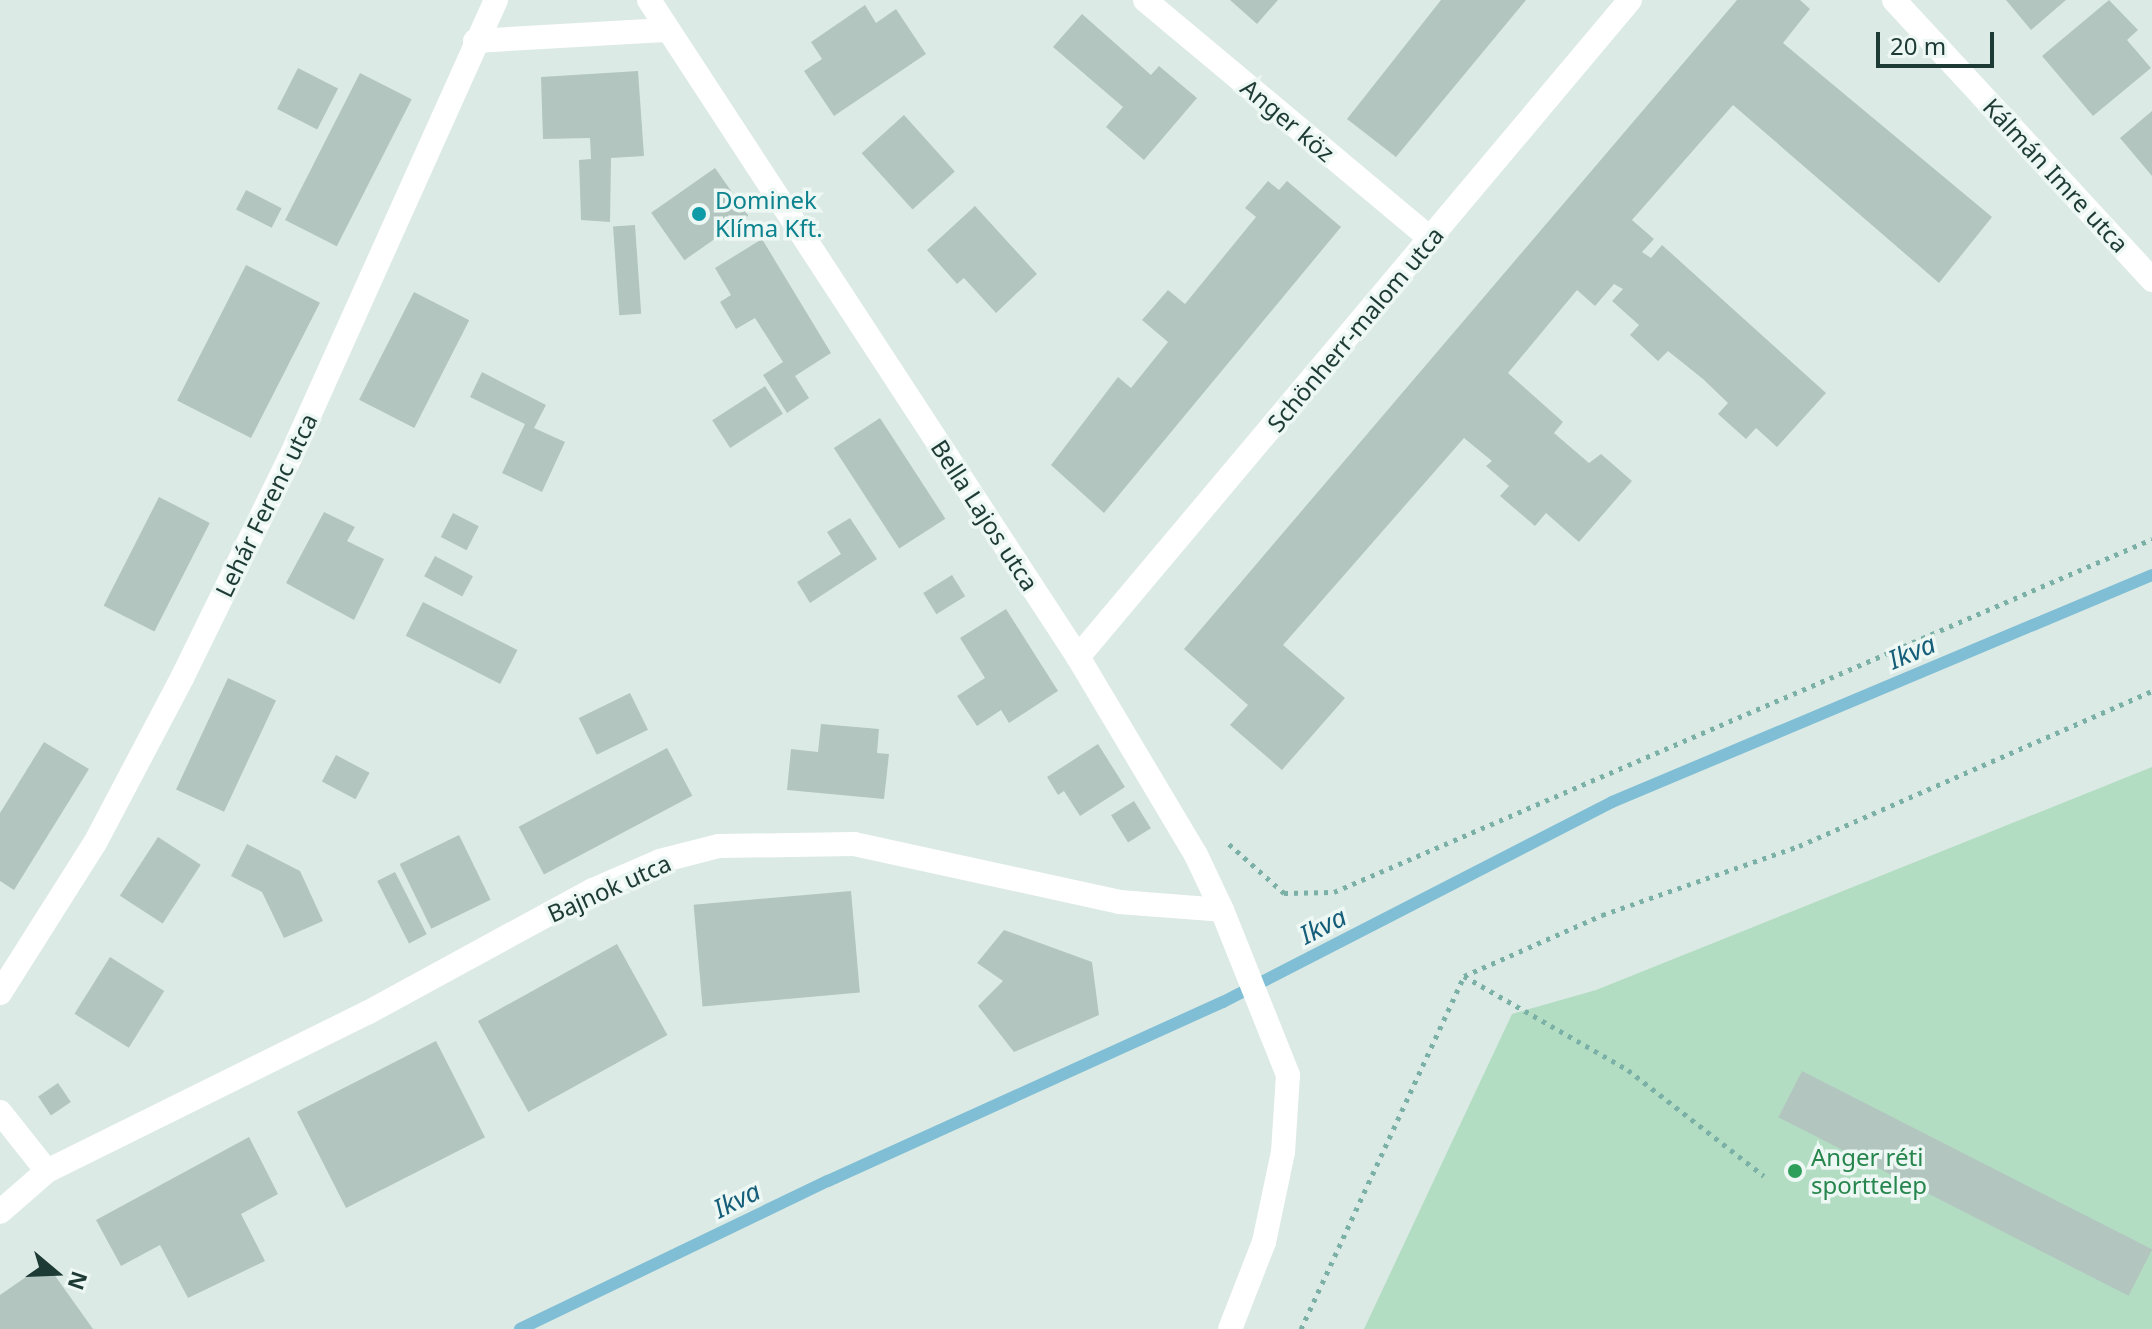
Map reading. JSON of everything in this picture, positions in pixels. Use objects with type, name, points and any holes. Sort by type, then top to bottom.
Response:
[{"type":"street","name":"Lehár Ferenc utca","points":[[0,993],[95,843],[182,678],[307,422],[475,41],[496,0]]},
{"type":"street","name":"Bella Lajos utca","points":[[649,0],[665,30],[1078,657],[1196,855],[1222,910],[1282,1052],[1288,1075],[1283,1152],[1264,1242],[1230,1329]]},
{"type":"street","name":"Anger köz","points":[[1145,0],[1431,239]]},
{"type":"street","name":"Schönherr-malom utca","points":[[1078,657],[1630,0]]},
{"type":"street","name":"Kálmán Imre utca","points":[[1894,0],[2152,280]]},
{"type":"street","points":[[475,41],[665,30]]},
{"type":"street","name":"Bajnok utca","points":[[0,1212],[47,1171],[367,1013],[593,890],[660,861],[719,846],[854,844],[1119,902],[1222,910]]},
{"type":"street","points":[[0,1112],[47,1171]]},
{"type":"path","points":[[1226,841],[1284,893],[1334,892],[2152,539]]},
{"type":"path","points":[[1301,1329],[1464,976],[1602,915],[1799,846],[2152,691]]},
{"type":"path","points":[[1464,976],[1628,1070],[1764,1176]]},
{"type":"green space","name":"Anger réti sporttelep","points":[[2152,767],[2152,1329],[1364,1329],[1512,1014],[1596,990]]},
{"type":"building","points":[[1230,0],[1278,0],[1257,24]]},
{"type":"building","points":[[1441,0],[1526,0],[1396,157],[1347,119]]},
{"type":"building","points":[[1737,0],[1800,0],[1810,9],[1783,43],[1992,217],[1939,283],[1733,105],[1632,220],[1654,239],[1642,252],[1651,258],[1662,245],[1826,393],[1777,447],[1756,428],[1746,439],[1718,414],[1728,403],[1703,379],[1668,351],[1658,361],[1630,335],[1639,325],[1612,301],[1623,289],[1614,284],[1595,306],[1577,290],[1508,373],[1563,422],[1554,433],[1589,463],[1601,454],[1632,481],[1579,542],[1546,513],[1535,526],[1500,496],[1509,486],[1486,466],[1492,461],[1464,438],[1283,645],[1345,698],[1282,770],[1230,725],[1248,705],[1184,649]]},
{"type":"building","points":[[2006,0],[2066,0],[2031,30]]},
{"type":"building","points":[[2109,0],[2138,30],[2127,40],[2151,68],[2093,116],[2042,56]]},
{"type":"building","points":[[865,5],[876,23],[896,9],[926,54],[834,116],[804,71],[822,59],[811,42]]},
{"type":"building","points":[[1082,14],[1151,75],[1159,66],[1197,98],[1144,160],[1106,127],[1123,107],[1053,47]]},
{"type":"building","points":[[298,68],[338,88],[317,129],[277,109]]},
{"type":"building","points":[[638,71],[644,156],[611,158],[610,222],[581,220],[579,160],[591,159],[590,138],[543,139],[541,77]]},
{"type":"building","points":[[360,73],[412,99],[337,246],[285,220]]},
{"type":"building","points":[[2152,111],[2152,176],[2120,138]]},
{"type":"building","points":[[904,115],[955,171],[912,210],[862,153]]},
{"type":"building","name":"Dominek Klíma Kft.","points":[[715,168],[748,216],[684,260],[651,213]]},
{"type":"building","points":[[1268,181],[1279,190],[1287,181],[1341,227],[1104,513],[1051,465],[1118,377],[1131,388],[1168,342],[1142,320],[1168,290],[1185,304],[1256,217],[1245,208]]},
{"type":"building","points":[[246,190],[282,208],[272,228],[236,210]]},
{"type":"building","points":[[975,206],[1037,274],[996,313],[964,278],[957,284],[927,250]]},
{"type":"building","points":[[635,225],[641,314],[619,315],[613,227]]},
{"type":"building","points":[[762,239],[831,353],[795,376],[809,398],[787,413],[763,375],[783,362],[755,318],[736,329],[720,302],[731,295],[715,268]]},
{"type":"building","points":[[246,265],[320,303],[251,438],[177,400]]},
{"type":"building","points":[[414,292],[469,320],[414,428],[359,400]]},
{"type":"building","points":[[482,372],[546,405],[534,428],[565,442],[542,492],[502,473],[525,424],[470,397]]},
{"type":"building","points":[[765,386],[783,414],[730,448],[712,420]]},
{"type":"building","points":[[880,418],[945,519],[899,549],[834,448]]},
{"type":"building","points":[[159,497],[210,523],[154,632],[104,606]]},
{"type":"building","points":[[324,512],[355,527],[347,541],[384,559],[354,620],[286,583]]},
{"type":"building","points":[[453,513],[479,526],[467,550],[441,537]]},
{"type":"building","points":[[850,518],[877,559],[810,603],[797,582],[841,554],[827,532]]},
{"type":"building","points":[[435,556],[473,576],[462,596],[424,576]]},
{"type":"building","points":[[952,575],[965,596],[936,614],[923,593]]},
{"type":"building","points":[[423,602],[517,650],[500,684],[406,636]]},
{"type":"building","points":[[1006,609],[1058,691],[1009,723],[1001,710],[977,726],[957,696],[985,678],[960,638]]},
{"type":"building","points":[[228,678],[276,700],[224,812],[176,789]]},
{"type":"building","points":[[630,693],[648,730],[597,755],[579,718]]},
{"type":"building","points":[[821,724],[879,729],[877,753],[889,754],[884,799],[787,790],[791,749],[818,752]]},
{"type":"building","points":[[44,742],[89,769],[14,890],[0,881],[0,813]]},
{"type":"building","points":[[1098,744],[1125,787],[1080,816],[1064,791],[1058,795],[1047,777]]},
{"type":"building","points":[[667,748],[692,796],[544,875],[519,827]]},
{"type":"building","points":[[336,755],[370,773],[355,799],[322,781]]},
{"type":"building","points":[[1134,801],[1151,828],[1128,842],[1111,815]]},
{"type":"building","points":[[459,835],[491,900],[431,929],[400,864]]},
{"type":"building","points":[[158,837],[201,865],[163,923],[120,896]]},
{"type":"building","points":[[247,844],[300,871],[323,921],[284,938],[262,892],[231,876]]},
{"type":"building","points":[[395,872],[427,934],[409,943],[377,881]]},
{"type":"building","points":[[851,891],[860,993],[702,1006],[694,905]]},
{"type":"building","points":[[1004,930],[1092,962],[1099,1015],[1014,1052],[978,1006],[1003,981],[977,963]]},
{"type":"building","points":[[617,944],[667,1035],[528,1112],[478,1021]]},
{"type":"building","points":[[110,957],[164,991],[129,1048],[74,1014]]},
{"type":"building","points":[[436,1041],[485,1137],[346,1208],[297,1112]]},
{"type":"building","points":[[1802,1071],[2152,1249],[2129,1296],[1778,1117]]},
{"type":"building","points":[[58,1083],[71,1102],[51,1115],[38,1096]]},
{"type":"building","points":[[249,1137],[278,1194],[241,1214],[265,1261],[188,1298],[160,1245],[121,1266],[96,1220]]},
{"type":"building","points":[[46,1263],[93,1329],[0,1329],[0,1295]]},
{"type":"waterway","name":"Ikva","points":[[520,1329],[828,1181],[1223,1002],[1612,802],[2152,575]]},
{"type":"place","name":"Dominek Klíma Kft.","points":[[699,214]]},
{"type":"place","name":"Anger réti sporttelep","points":[[1795,1171]]}]
